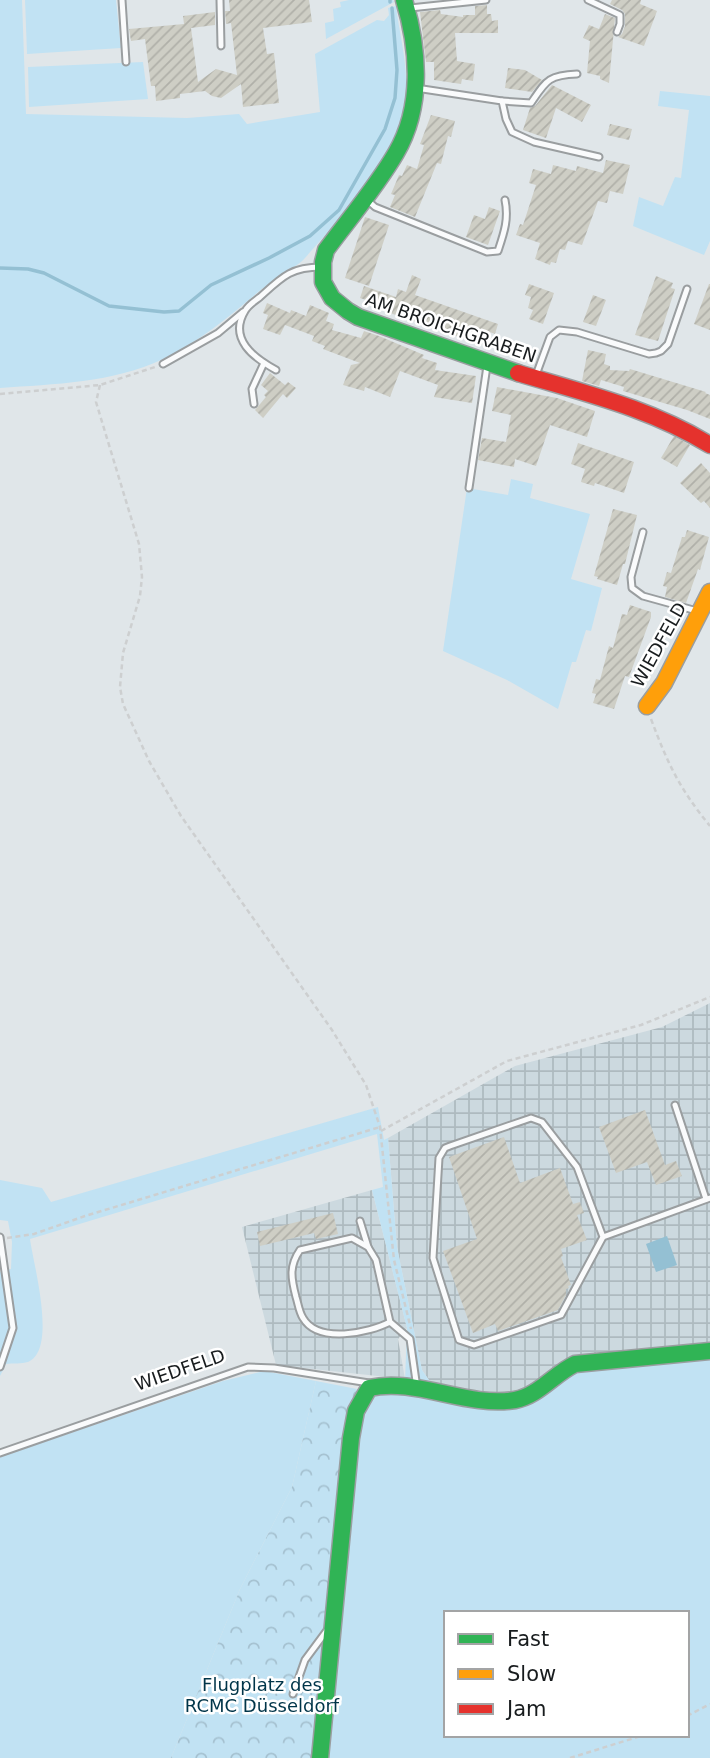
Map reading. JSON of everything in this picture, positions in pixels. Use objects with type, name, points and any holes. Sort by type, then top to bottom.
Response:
[{"type":"street","points":[[321,267],[326,250],[334,237],[365,198],[404,137],[416,88],[413,44],[406,4]]},
{"type":"street","name":"AM BROICHGRABEN","points":[[321,267],[322,282],[330,297],[351,313],[487,363],[625,405],[677,427],[710,445]]},
{"type":"street","name":"WIEDFELD","points":[[647,706],[664,683],[710,592]]},
{"type":"street","name":"WIEDFELD","points":[[379,1385],[454,1396],[516,1400],[532,1394],[562,1368],[575,1364],[710,1351]]},
{"type":"street","points":[[320,1758],[351,1438],[356,1411],[369,1388],[379,1385]]},
{"type":"lane","points":[[122,0],[126,62]]},
{"type":"lane","points":[[220,0],[221,46]]},
{"type":"lane","points":[[406,4],[486,0]]},
{"type":"lane","points":[[588,0],[620,15],[621,24],[617,32]]},
{"type":"lane","points":[[416,88],[531,103],[547,80],[559,75],[577,74]]},
{"type":"lane","points":[[502,101],[512,132],[598,157]]},
{"type":"lane","points":[[365,198],[375,207],[488,252],[498,251],[508,216],[505,200]]},
{"type":"lane","points":[[163,364],[218,333],[289,273],[301,267],[321,267]]},
{"type":"lane","points":[[535,378],[550,337],[559,330],[577,332],[649,354],[661,351],[668,344],[687,289]]},
{"type":"lane","points":[[245,310],[239,327],[244,346],[276,370]]},
{"type":"lane","points":[[254,404],[253,388],[264,363]]},
{"type":"lane","points":[[469,488],[487,363]]},
{"type":"lane","points":[[643,532],[631,577],[632,589],[643,596],[700,612]]},
{"type":"lane","points":[[603,1237],[577,1167],[537,1119],[531,1118],[450,1146],[442,1152],[439,1158],[433,1258],[459,1340],[474,1345],[561,1315],[603,1237],[708,1198],[675,1105]]},
{"type":"lane","points":[[360,1221],[368,1247],[376,1260],[390,1322],[410,1339],[417,1389]]},
{"type":"lane","points":[[0,1238],[13,1328],[0,1367]]},
{"type":"lane","points":[[368,1247],[352,1238],[300,1250],[292,1262],[291,1278],[303,1318],[312,1327],[332,1333],[356,1334],[390,1322]]},
{"type":"lane","name":"WIEDFELD","points":[[0,1453],[248,1367],[274,1368],[379,1385]]},
{"type":"lane","points":[[293,1694],[305,1660],[332,1624]]},
{"type":"path","points":[[0,394],[100,385],[163,364]]},
{"type":"path","points":[[100,385],[96,402],[139,544],[141,560],[140,596],[123,653],[120,676],[123,704],[149,761],[181,816],[356,1068],[373,1102],[380,1129],[394,1259],[412,1330],[410,1339]]},
{"type":"path","name":"WIEDFELD","points":[[647,706],[670,767],[687,798],[710,826]]},
{"type":"path","points":[[0,1238],[34,1234],[97,1212],[380,1129],[507,1061],[641,1025],[710,997]]},
{"type":"path","points":[[689,1715],[710,1704]]},
{"type":"path","points":[[570,1758],[638,1737]]},
{"type":"shaded area","points":[[710,1003],[710,1347],[529,1389],[511,1396],[446,1391],[433,1386],[422,1370],[397,1247],[388,1138],[515,1066],[662,1027]]},
{"type":"shaded area","points":[[372,1190],[407,1328],[398,1339],[405,1379],[276,1365],[242,1227]]},
{"type":"shaded area","points":[[667,1236],[677,1265],[656,1272],[646,1244]]},
{"type":"green space","points":[[0,0],[22,0],[26,114],[187,118],[239,114],[247,124],[320,112],[315,54],[377,20],[384,21],[389,15],[388,8],[396,6],[406,76],[403,110],[384,158],[354,201],[321,240],[300,263],[203,335],[163,359],[124,373],[83,381],[0,388]]},
{"type":"green space","points":[[25,0],[116,0],[121,48],[27,54]]},
{"type":"green space","points":[[340,2],[394,2],[326,39],[325,23],[334,21],[333,9],[341,7]]},
{"type":"green space","points":[[143,62],[148,99],[29,107],[28,67]]},
{"type":"green space","points":[[660,91],[710,96],[710,241],[704,255],[633,226],[639,197],[663,206],[675,177],[681,178],[689,110],[658,106]]},
{"type":"green space","points":[[511,479],[533,484],[530,498],[590,514],[571,579],[602,588],[591,631],[586,630],[576,662],[572,662],[558,709],[507,680],[443,651],[467,488],[508,495]]},
{"type":"green space","points":[[378,1107],[384,1140],[388,1138],[397,1247],[422,1370],[433,1386],[405,1381],[407,1328],[372,1190],[383,1187],[377,1134],[30,1239],[39,1285],[43,1324],[41,1341],[37,1354],[28,1362],[6,1364],[0,1376],[0,1272],[11,1269],[12,1242],[8,1221],[0,1220],[0,1180],[42,1188],[51,1202]]},
{"type":"green space","points":[[710,1356],[710,1758],[322,1758],[353,1437],[369,1394],[383,1388],[504,1404],[566,1372]]},
{"type":"green space","points":[[264,1371],[316,1381],[292,1487],[240,1589],[171,1758],[0,1758],[0,1457],[223,1381]]},
{"type":"green space","name":"Flugplatz des RCMC Düsseldorf","points":[[316,1381],[357,1389],[317,1758],[171,1758],[240,1589],[292,1487]]},
{"type":"building","points":[[229,0],[309,0],[312,22],[263,28],[267,54],[274,53],[279,103],[243,107],[241,84],[221,98],[205,91],[156,101],[155,86],[151,86],[145,39],[131,41],[129,29],[184,24],[183,16],[215,12],[215,25],[191,28],[198,82],[216,69],[237,75],[231,23],[226,24],[225,11],[230,11]]},
{"type":"building","points":[[612,0],[641,0],[640,4],[657,11],[644,46],[618,37],[625,26],[625,14],[610,4]]},
{"type":"building","points":[[487,5],[487,14],[491,14],[492,21],[498,20],[498,33],[455,33],[457,61],[475,64],[473,81],[462,79],[461,84],[434,80],[434,62],[426,62],[420,12],[440,10],[441,14],[463,17],[475,15],[475,6]]},
{"type":"building","points":[[605,14],[615,18],[609,83],[600,79],[600,76],[587,73],[590,41],[583,38],[589,25],[599,29]]},
{"type":"building","points":[[508,68],[525,70],[542,80],[532,92],[505,88]]},
{"type":"building","points":[[552,85],[591,105],[582,122],[556,108],[546,138],[523,130],[530,108],[535,106]]},
{"type":"building","points":[[431,115],[455,121],[441,164],[437,163],[415,217],[390,207],[395,195],[391,194],[399,175],[402,176],[407,165],[417,169],[424,145],[420,144]]},
{"type":"building","points":[[610,124],[632,129],[629,140],[607,135]]},
{"type":"building","points":[[606,160],[630,165],[623,194],[610,191],[607,203],[598,201],[582,245],[568,241],[565,250],[560,249],[556,263],[551,262],[550,265],[535,259],[540,243],[516,235],[520,224],[523,225],[536,185],[529,183],[533,169],[551,174],[553,165],[576,171],[577,166],[603,173]]},
{"type":"building","points":[[489,207],[500,211],[488,245],[466,237],[474,215],[485,219]]},
{"type":"building","points":[[365,217],[389,225],[369,286],[345,278]]},
{"type":"building","points":[[412,275],[421,279],[415,295],[498,324],[495,334],[487,331],[482,345],[390,313],[392,308],[360,298],[364,286],[396,297],[398,289],[406,292]]},
{"type":"building","points":[[656,276],[673,283],[671,288],[675,289],[658,341],[635,335]]},
{"type":"building","points":[[529,284],[554,293],[543,324],[529,319],[533,310],[528,308],[531,297],[525,295]]},
{"type":"building","points":[[710,284],[710,330],[694,324]]},
{"type":"building","points":[[593,295],[606,300],[596,326],[583,322]]},
{"type":"building","points":[[267,303],[290,313],[291,310],[306,316],[310,305],[329,313],[326,321],[334,324],[332,330],[361,338],[364,331],[424,355],[422,358],[437,363],[435,370],[476,376],[472,403],[434,397],[438,385],[400,371],[390,397],[365,387],[364,391],[343,385],[351,365],[360,363],[323,349],[325,346],[312,341],[314,336],[285,325],[280,335],[263,329],[268,315],[263,313]]},
{"type":"building","points":[[588,350],[606,354],[604,364],[610,366],[610,370],[630,369],[706,392],[710,395],[710,419],[623,391],[624,387],[601,380],[599,386],[582,381]]},
{"type":"building","points":[[270,373],[285,385],[288,382],[296,388],[287,398],[283,394],[263,418],[255,410],[266,397],[264,395],[268,391],[261,385]]},
{"type":"building","points":[[497,387],[557,398],[595,411],[587,437],[550,425],[536,466],[515,459],[514,467],[478,460],[482,438],[506,442],[511,415],[492,411]]},
{"type":"building","points":[[674,436],[690,445],[677,467],[661,458]]},
{"type":"building","points":[[578,443],[634,462],[624,493],[595,483],[594,486],[581,482],[585,469],[571,464]]},
{"type":"building","points":[[701,463],[710,473],[710,508],[680,483]]},
{"type":"building","points":[[613,509],[637,515],[617,585],[594,576]]},
{"type":"building","points":[[687,530],[709,537],[700,570],[698,569],[686,603],[665,597],[667,587],[663,586],[667,572],[671,573],[682,537],[685,537]]},
{"type":"building","points":[[630,605],[651,612],[651,617],[629,677],[625,676],[614,709],[593,703],[596,694],[592,693],[596,679],[600,680],[609,646],[613,648],[622,614],[627,615]]},
{"type":"building","points":[[645,1110],[665,1165],[676,1161],[682,1176],[656,1185],[647,1162],[616,1173],[599,1127]]},
{"type":"building","points":[[504,1137],[520,1183],[560,1168],[573,1204],[580,1202],[584,1213],[577,1215],[587,1240],[561,1249],[561,1257],[571,1285],[566,1289],[566,1295],[558,1310],[498,1331],[495,1324],[473,1333],[443,1251],[477,1239],[449,1157]]},
{"type":"building","points":[[333,1213],[338,1234],[316,1239],[314,1233],[260,1246],[257,1232]]},
{"type":"waterway","points":[[0,268],[28,269],[44,273],[109,306],[179,311],[211,285],[310,236],[339,210],[385,129],[395,98],[397,70],[392,8]]},
{"type":"traffic: fast","points":[[404,0],[415,58],[416,78],[411,117],[396,153],[372,190],[326,250],[323,282],[332,298],[358,317],[518,373]]},
{"type":"traffic: fast","points":[[320,1758],[351,1438],[356,1411],[369,1388],[405,1386],[478,1400],[515,1400],[531,1394],[575,1364],[710,1351]]},
{"type":"traffic: slow","points":[[647,706],[664,683],[710,592]]},
{"type":"traffic: jam","points":[[518,373],[640,411],[710,445]]}]
